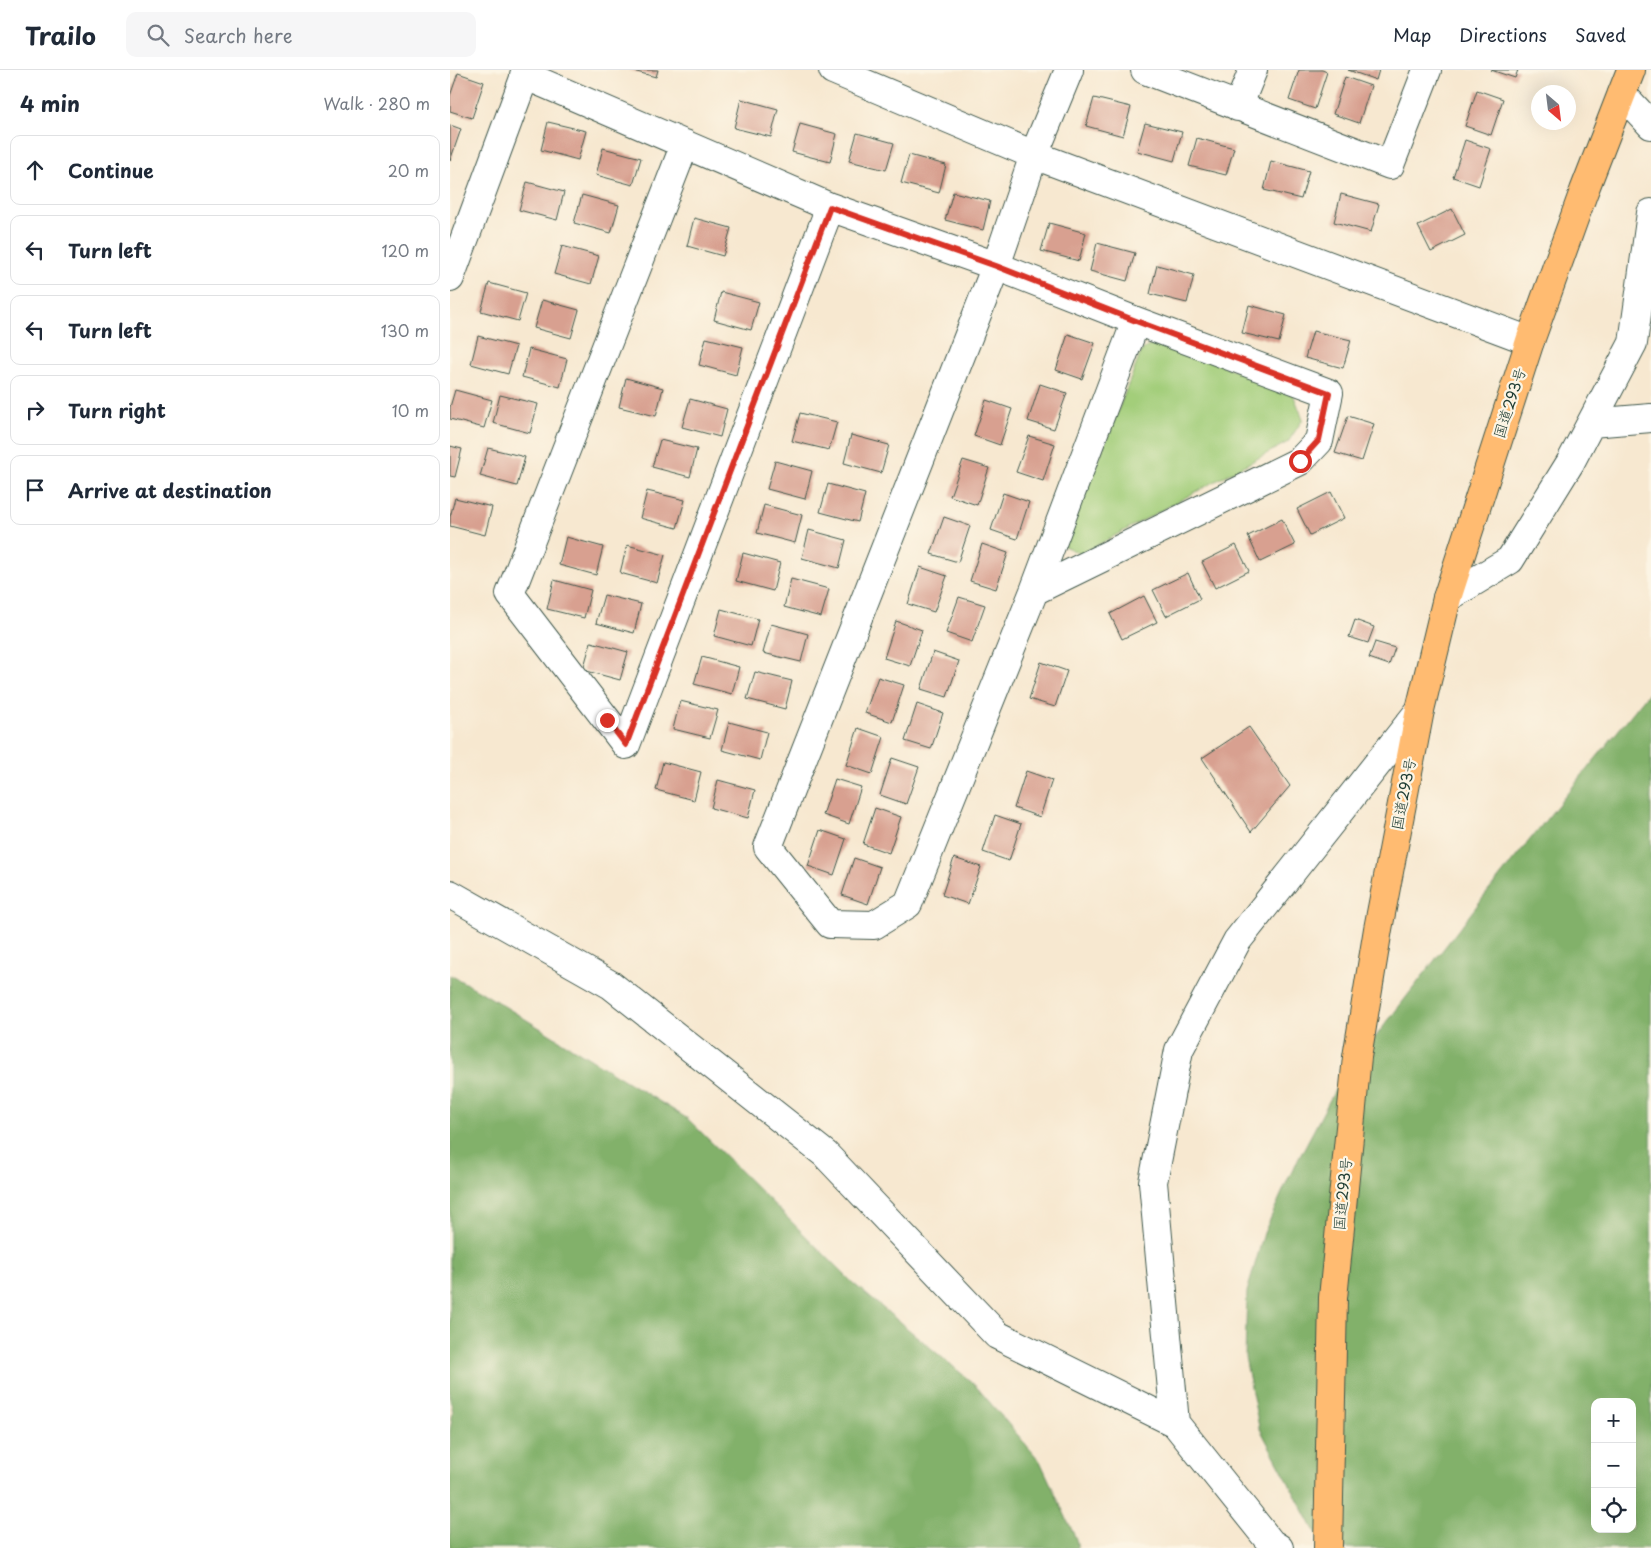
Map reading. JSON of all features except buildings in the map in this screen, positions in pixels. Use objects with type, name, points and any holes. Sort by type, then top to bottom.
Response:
[{"type":"highway","name":"国道293号","points":[[1328,1548],[1332,1298],[1357,1057],[1378,929],[1420,710],[1447,598],[1530,341],[1626,82]]},
{"type":"street","points":[[833,70],[1034,155],[1530,341]]},
{"type":"street","points":[[1069,70],[1034,155],[996,266],[768,847],[830,924],[874,925],[908,904],[1034,591],[1136,321]]},
{"type":"street","points":[[1145,70],[1390,165],[1427,70]]},
{"type":"street","points":[[1238,107],[1253,70]]},
{"type":"street","points":[[450,278],[526,73],[830,207],[996,266],[1136,321],[1329,393],[1319,440],[1300,461],[1034,591]]},
{"type":"street","points":[[1626,82],[1651,125]]},
{"type":"street","points":[[685,144],[510,594],[626,745],[830,207]]},
{"type":"street","points":[[1447,598],[1510,560],[1570,463],[1633,343],[1648,259],[1651,213]]},
{"type":"street","points":[[1590,423],[1651,418]]},
{"type":"street","points":[[1175,1423],[1153,1182],[1180,1050],[1237,941],[1420,710]]},
{"type":"street","points":[[450,894],[611,985],[825,1154],[997,1335],[1175,1423],[1270,1543],[1279,1548]]},
{"type":"green space","points":[[1159,340],[1293,394],[1303,419],[1288,442],[1081,554],[1064,546],[1142,350]]},
{"type":"green space","points":[[1651,690],[1651,1548],[1330,1548],[1314,1530],[1259,1427],[1245,1357],[1247,1292],[1264,1233],[1289,1177],[1336,1088],[1482,899]]},
{"type":"green space","points":[[450,975],[478,990],[688,1119],[854,1284],[974,1384],[1040,1461],[1076,1539],[1078,1548],[450,1548],[450,1432],[453,1411],[450,1399]]},
{"type":"route","points":[[607,720],[626,745],[830,207],[996,266],[1136,321],[1329,393],[1319,440],[1300,461]]}]
